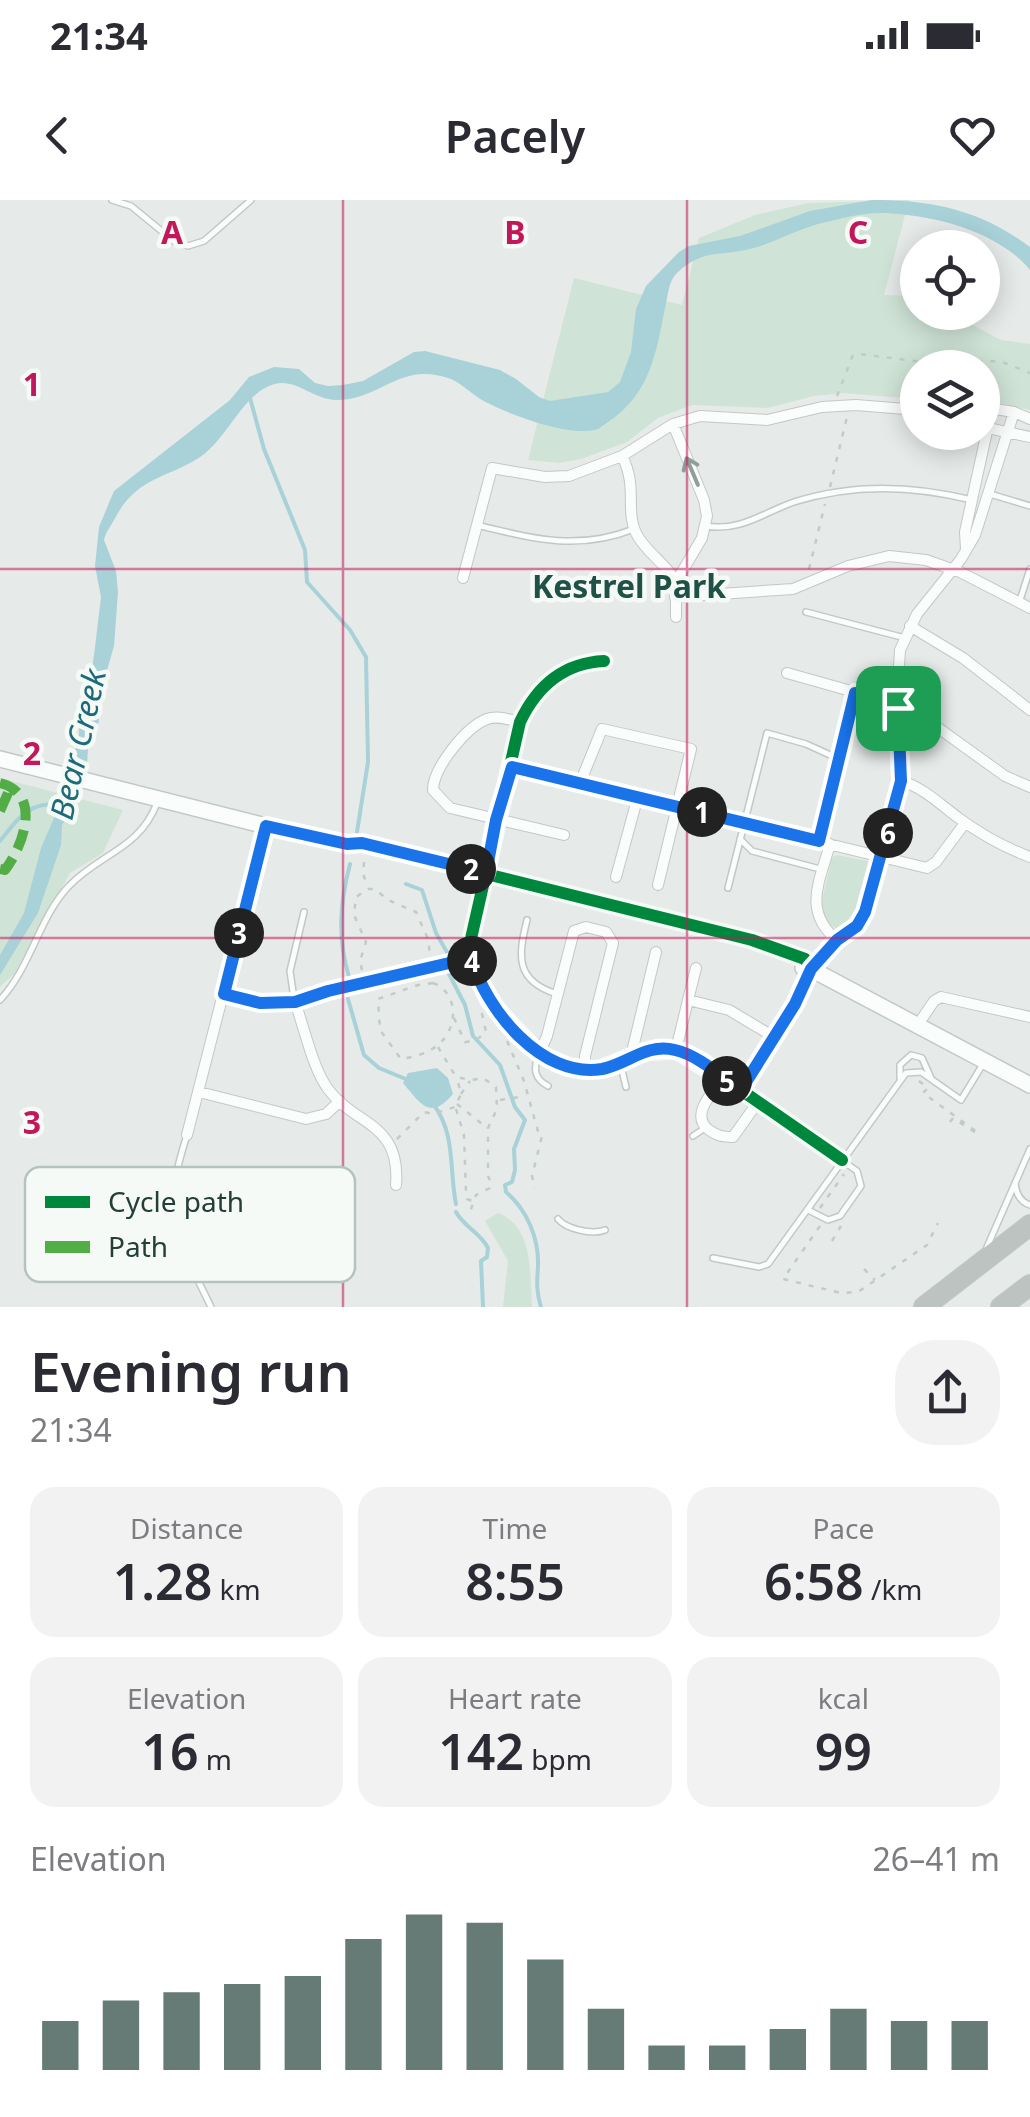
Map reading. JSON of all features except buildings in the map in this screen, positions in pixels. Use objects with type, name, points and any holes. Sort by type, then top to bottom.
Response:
[{"type":"highway","points":[[924,1307],[1030,1225]]},
{"type":"highway","points":[[1002,1307],[1030,1285]]},
{"type":"street","points":[[463,578],[492,468],[557,478],[569,476],[622,456],[672,424],[700,416],[782,418],[800,411],[834,407],[900,409]]},
{"type":"street","points":[[1000,410],[1030,419]]},
{"type":"street","points":[[741,1090],[811,969],[837,940],[857,926],[865,912],[901,781],[898,662],[904,638],[975,535],[1014,412]]},
{"type":"street","points":[[672,424],[704,500],[706,526],[676,582],[676,617]]},
{"type":"street","points":[[1000,430],[1030,437]]},
{"type":"street","points":[[966,550],[964,532],[981,450]]},
{"type":"street","points":[[622,456],[632,483],[634,529],[676,582]]},
{"type":"street","points":[[675,597],[776,592],[889,556],[926,560],[1024,606]]},
{"type":"street","points":[[910,626],[963,658],[1030,710]]},
{"type":"street","points":[[604,661],[560,672],[535,695],[520,722],[470,943],[481,988],[538,1054],[552,1062],[598,1070],[652,1050],[676,1050],[846,1163]]},
{"type":"street","points":[[787,672],[930,722],[1005,776],[1030,787]]},
{"type":"street","points":[[520,722],[490,718],[476,726],[451,752],[433,784],[436,796],[450,808],[564,835]]},
{"type":"street","points":[[580,782],[602,729],[691,748],[658,886]]},
{"type":"street","points":[[0,759],[266,826],[347,844],[362,843],[485,878],[764,943],[804,959],[811,969],[1030,1085]]},
{"type":"street","points":[[512,767],[931,867],[965,823]]},
{"type":"street","points":[[901,781],[916,786],[965,823],[1030,858]]},
{"type":"street","points":[[616,877],[638,796]]},
{"type":"street","points":[[187,1135],[266,826]]},
{"type":"street","points":[[824,843],[817,918],[822,928],[837,940]]},
{"type":"street","points":[[538,1054],[574,931],[586,927],[610,934],[613,943],[585,1056],[585,1070]]},
{"type":"street","points":[[631,1056],[656,952]]},
{"type":"street","points":[[224,994],[260,1003],[295,1002],[471,958]]},
{"type":"street","points":[[676,1050],[696,968]]},
{"type":"street","points":[[917,1026],[941,996],[1030,1017]]},
{"type":"street","points":[[688,1000],[730,1010],[774,1037]]},
{"type":"street","points":[[295,1002],[326,1086],[386,1141],[396,1164],[396,1185]]},
{"type":"street","points":[[723,1078],[702,1107],[705,1128],[720,1137],[733,1136],[758,1102]]},
{"type":"street","points":[[199,1092],[306,1119],[326,1114],[340,1101]]},
{"type":"lane","points":[[112,200],[131,206],[174,242],[188,246],[204,241],[251,200]]},
{"type":"lane","points":[[706,526],[747,524],[828,492],[925,489],[972,500]]},
{"type":"lane","points":[[988,493],[1030,506]]},
{"type":"lane","points":[[477,526],[583,543],[634,529]]},
{"type":"lane","points":[[1024,606],[1030,569]]},
{"type":"lane","points":[[806,612],[904,638]]},
{"type":"lane","points":[[824,843],[855,693]]},
{"type":"lane","points":[[728,888],[767,733],[839,759]]},
{"type":"lane","points":[[0,1000],[19,977],[67,888],[142,833],[158,800]]},
{"type":"lane","points":[[740,839],[752,851],[823,870]]},
{"type":"lane","points":[[295,1002],[290,970],[304,912]]},
{"type":"lane","points":[[527,920],[520,949],[523,968],[540,987],[557,994]]},
{"type":"lane","points":[[538,1054],[535,1072],[539,1081],[548,1086]]},
{"type":"lane","points":[[900,1078],[900,1065],[911,1055],[922,1058],[931,1078]]},
{"type":"lane","points":[[620,1062],[626,1087]]},
{"type":"lane","points":[[714,1258],[759,1267],[768,1264],[846,1163],[900,1078],[913,1070],[961,1100],[985,1062]]},
{"type":"lane","points":[[693,1136],[705,1128]]},
{"type":"lane","points":[[178,1167],[187,1135]]},
{"type":"lane","points":[[981,1263],[1030,1149]]},
{"type":"lane","points":[[808,1209],[834,1220],[858,1192],[860,1178],[846,1163]]},
{"type":"lane","points":[[1014,1180],[1016,1193],[1030,1205]]},
{"type":"lane","points":[[558,1219],[563,1225],[596,1233],[605,1230]]},
{"type":"lane","points":[[200,1282],[212,1307]]},
{"type":"path","points":[[834,407],[853,355],[932,363],[1000,361],[1030,372]]},
{"type":"path","points":[[806,582],[850,406]]},
{"type":"path","points":[[364,862],[368,889]]},
{"type":"path","points":[[362,970],[360,961],[366,942],[353,905],[356,897],[368,889],[375,889],[388,900],[416,912],[430,956]]},
{"type":"path","points":[[370,996],[378,999],[424,983],[439,985],[450,997],[453,1016],[465,1042],[482,1037],[486,1026],[480,1010],[484,1006]]},
{"type":"path","points":[[378,999],[380,1030],[398,1058],[406,1059],[438,1046],[453,1016]]},
{"type":"path","points":[[502,1028],[542,1136],[532,1176],[534,1188]]},
{"type":"path","points":[[438,1046],[461,1094]]},
{"type":"path","points":[[456,1077],[490,1080],[501,1099],[488,1128],[490,1188],[476,1195],[470,1212]]},
{"type":"path","points":[[397,1139],[424,1112],[433,1114],[456,1106],[471,1080]]},
{"type":"path","points":[[911,1081],[928,1088],[924,1093],[977,1132],[953,1118],[949,1121],[952,1114]]},
{"type":"path","points":[[501,1099],[527,1096]]},
{"type":"path","points":[[456,1106],[488,1128]]},
{"type":"path","points":[[456,1106],[464,1135],[467,1199],[474,1202]]},
{"type":"path","points":[[816,1214],[846,1163]]},
{"type":"path","points":[[832,1241],[842,1227],[840,1224]]},
{"type":"path","points":[[821,1225],[783,1279],[841,1293],[858,1292],[876,1282],[928,1245],[938,1224]]},
{"type":"path","points":[[864,1269],[876,1282]]},
{"type":"green space","points":[[909,200],[884,295],[900,295],[900,330],[982,330],[1001,340],[1030,344],[1030,410],[1000,403],[1000,350],[900,350],[900,398],[842,393],[768,408],[692,405],[658,418],[627,442],[581,459],[559,463],[528,460],[574,278],[682,305],[699,238],[755,215],[808,203]]},
{"type":"green space","points":[[0,778],[123,810],[103,853],[70,873],[14,974],[0,987]]},
{"type":"green space","points":[[837,855],[868,861],[872,870],[856,912],[839,931],[822,917],[821,904],[832,858]]},
{"type":"green space","points":[[498,1213],[510,1219],[524,1240],[532,1307],[503,1307],[508,1261],[485,1221]]},
{"type":"water","name":"Bear Creek","points":[[872,200],[916,202],[956,210],[993,224],[1030,247],[1030,270],[1000,244],[1000,230],[969,230],[904,214],[877,213],[818,224],[754,248],[704,256],[677,273],[670,285],[654,356],[643,384],[624,409],[598,429],[572,430],[523,418],[482,400],[451,379],[433,374],[404,377],[366,394],[336,400],[292,385],[275,384],[247,403],[207,452],[131,496],[104,540],[116,571],[118,592],[114,646],[97,705],[99,721],[88,748],[80,797],[62,825],[61,845],[38,913],[0,975],[0,955],[24,913],[41,848],[66,790],[79,734],[80,704],[95,647],[101,597],[95,566],[99,527],[114,491],[230,400],[249,377],[274,367],[299,369],[315,383],[343,385],[363,381],[414,352],[425,351],[500,370],[550,401],[608,392],[620,382],[631,352],[636,309],[646,286],[679,252],[810,211]]},
{"type":"water","points":[[437,1068],[448,1078],[453,1094],[432,1108],[421,1103],[403,1083],[408,1073]]},
{"type":"waterway","points":[[250,398],[264,449],[305,550],[307,582],[350,630],[366,657],[368,762],[357,832]]},
{"type":"waterway","name":"Bear Creek","points":[[0,841],[26,812],[42,805],[64,804]]},
{"type":"waterway","points":[[349,977],[341,920],[350,864]]},
{"type":"waterway","points":[[406,884],[422,890],[436,933],[448,954]]},
{"type":"waterway","points":[[447,970],[465,1005],[473,1036],[500,1065],[515,1107],[525,1120],[514,1149],[512,1182],[505,1185],[534,1235],[541,1307]]},
{"type":"waterway","points":[[348,999],[364,1055],[379,1068],[408,1080]]},
{"type":"waterway","points":[[433,1104],[449,1139],[456,1204]]},
{"type":"waterway","points":[[456,1212],[488,1248],[487,1257],[481,1261],[483,1307]]},
{"type":"marked path","points":[[0,783],[13,789],[25,808],[18,847],[5,870],[0,869]]},
{"type":"marked path","points":[[0,811],[8,785]]},
{"type":"cycle path","points":[[604,661],[576,666],[553,679],[543,687],[520,722],[470,943],[476,973],[489,1001],[539,1054],[570,1067],[598,1070],[641,1052],[676,1050],[842,1160]]},
{"type":"cycle path","points":[[347,845],[362,843],[752,940],[805,959],[811,969]]},
{"type":"district","name":"Kestrel Park","points":[[629,585]]},
{"type":"route","points":[[855,693],[877,704],[898,708],[901,781],[865,912],[857,926],[817,960],[795,1004],[741,1090],[676,1050],[641,1052],[598,1070],[552,1062],[538,1054],[489,1000],[471,958],[295,1002],[260,1003],[224,994],[266,826],[347,844],[362,843],[486,873],[512,767],[819,841],[855,693]]}]
